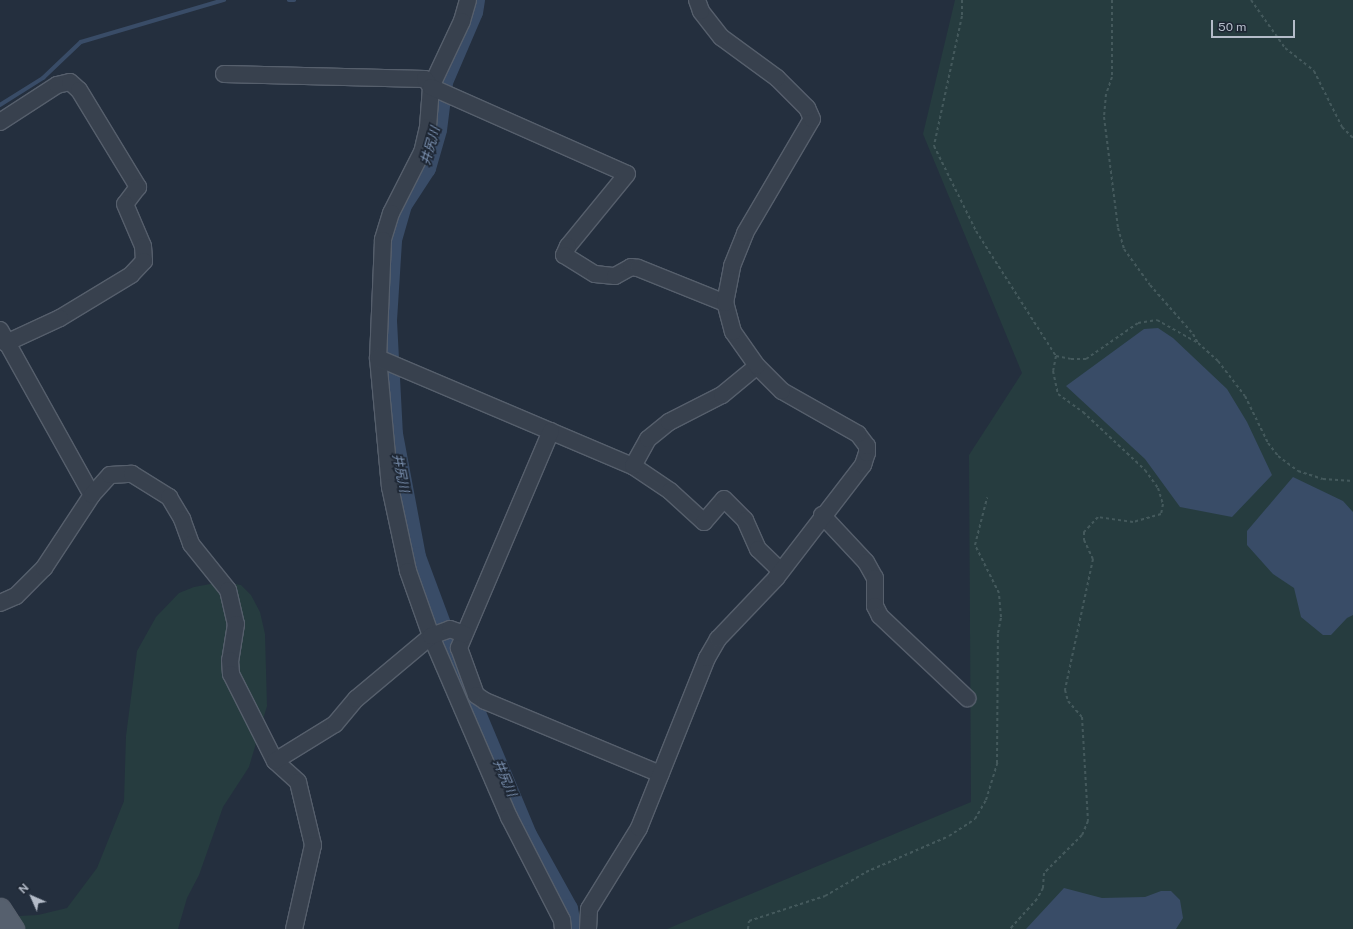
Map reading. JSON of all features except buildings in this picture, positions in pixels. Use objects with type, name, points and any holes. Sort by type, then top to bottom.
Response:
[{"type":"main road","points":[[0,909],[13,929]]},
{"type":"street","points":[[468,0],[462,21],[431,87],[428,127],[422,152],[391,213],[383,240],[378,358],[390,487],[408,571],[431,636],[509,817],[562,920],[562,929]]},
{"type":"street","points":[[588,929],[589,909],[639,828],[707,658],[718,639],[781,570],[822,515],[863,465],[868,453],[867,446],[858,434],[782,391],[757,366],[733,332],[725,303],[732,266],[745,233],[812,119],[807,108],[776,78],[721,37],[700,11],[697,0]]},
{"type":"street","points":[[224,74],[426,79],[431,87],[627,174],[568,246],[564,255],[595,274],[615,276],[630,267],[638,268],[725,303]]},
{"type":"street","points":[[0,122],[57,85],[70,82],[79,90],[138,187],[125,204],[143,246],[144,261],[131,276],[60,318],[3,336],[92,495]]},
{"type":"street","points":[[378,358],[632,466],[670,491],[704,522],[724,499],[745,520],[758,549],[781,570]]},
{"type":"street","points":[[632,466],[648,439],[669,422],[722,395],[757,366]]},
{"type":"street","points":[[551,431],[459,648],[476,695],[660,774]]},
{"type":"street","points":[[0,603],[16,596],[44,568],[92,495],[110,475],[132,474],[169,497],[182,519],[191,544],[228,590],[236,624],[230,660],[231,674],[275,761],[298,782],[313,845],[294,929]]},
{"type":"street","points":[[822,515],[866,562],[875,578],[875,606],[880,616],[967,698]]},
{"type":"street","points":[[275,761],[335,724],[356,699],[431,636],[450,629],[464,634]]},
{"type":"path","points":[[962,0],[962,16],[934,146],[976,231],[1056,356],[1071,360],[1086,358],[1138,323],[1157,320],[1198,343],[1218,361],[1245,396],[1268,443],[1278,456],[1298,470],[1322,479],[1353,481]]},
{"type":"path","points":[[1112,0],[1112,77],[1106,94],[1104,117],[1118,228],[1124,249],[1150,285],[1193,334],[1198,343]]},
{"type":"path","points":[[1251,0],[1285,48],[1314,72],[1342,127],[1353,138]]},
{"type":"path","points":[[1010,929],[1037,899],[1043,888],[1044,873],[1082,835],[1088,821],[1082,717],[1068,702],[1066,690],[1093,559],[1084,540],[1084,532],[1098,517],[1133,522],[1161,514],[1163,504],[1158,488],[1145,470],[1083,412],[1058,394],[1053,371],[1056,356]]},
{"type":"path","points":[[748,929],[749,921],[825,896],[866,872],[955,833],[975,819],[986,800],[997,763],[998,633],[1001,617],[999,593],[975,545],[987,498]]},
{"type":"green space","points":[[955,0],[1353,0],[1353,929],[667,929],[971,802],[969,455],[1022,373],[923,134]]},
{"type":"green space","points":[[221,582],[241,585],[251,595],[260,612],[265,634],[267,706],[249,767],[223,807],[199,875],[187,898],[178,929],[0,929],[0,917],[38,915],[67,908],[97,868],[124,801],[126,736],[137,651],[156,617],[179,593],[194,587]]},
{"type":"water","points":[[1158,328],[1173,338],[1227,389],[1247,422],[1272,475],[1232,517],[1180,507],[1145,459],[1066,386],[1144,329]]},
{"type":"water","points":[[1293,477],[1343,501],[1353,512],[1353,615],[1347,618],[1331,635],[1323,635],[1301,617],[1294,588],[1273,574],[1247,545],[1247,531]]},
{"type":"water","points":[[1064,888],[1102,898],[1145,897],[1161,891],[1171,891],[1180,900],[1183,918],[1176,929],[1026,929]]},
{"type":"waterway","points":[[0,105],[43,78],[81,42],[224,0]]},
{"type":"waterway","points":[[289,0],[294,0]]},
{"type":"waterway","name":"井尻川","points":[[475,0],[473,12],[443,82],[437,130],[426,168],[402,205],[392,241],[387,321],[393,434],[416,557],[460,675],[527,835],[568,909],[572,929]]}]
